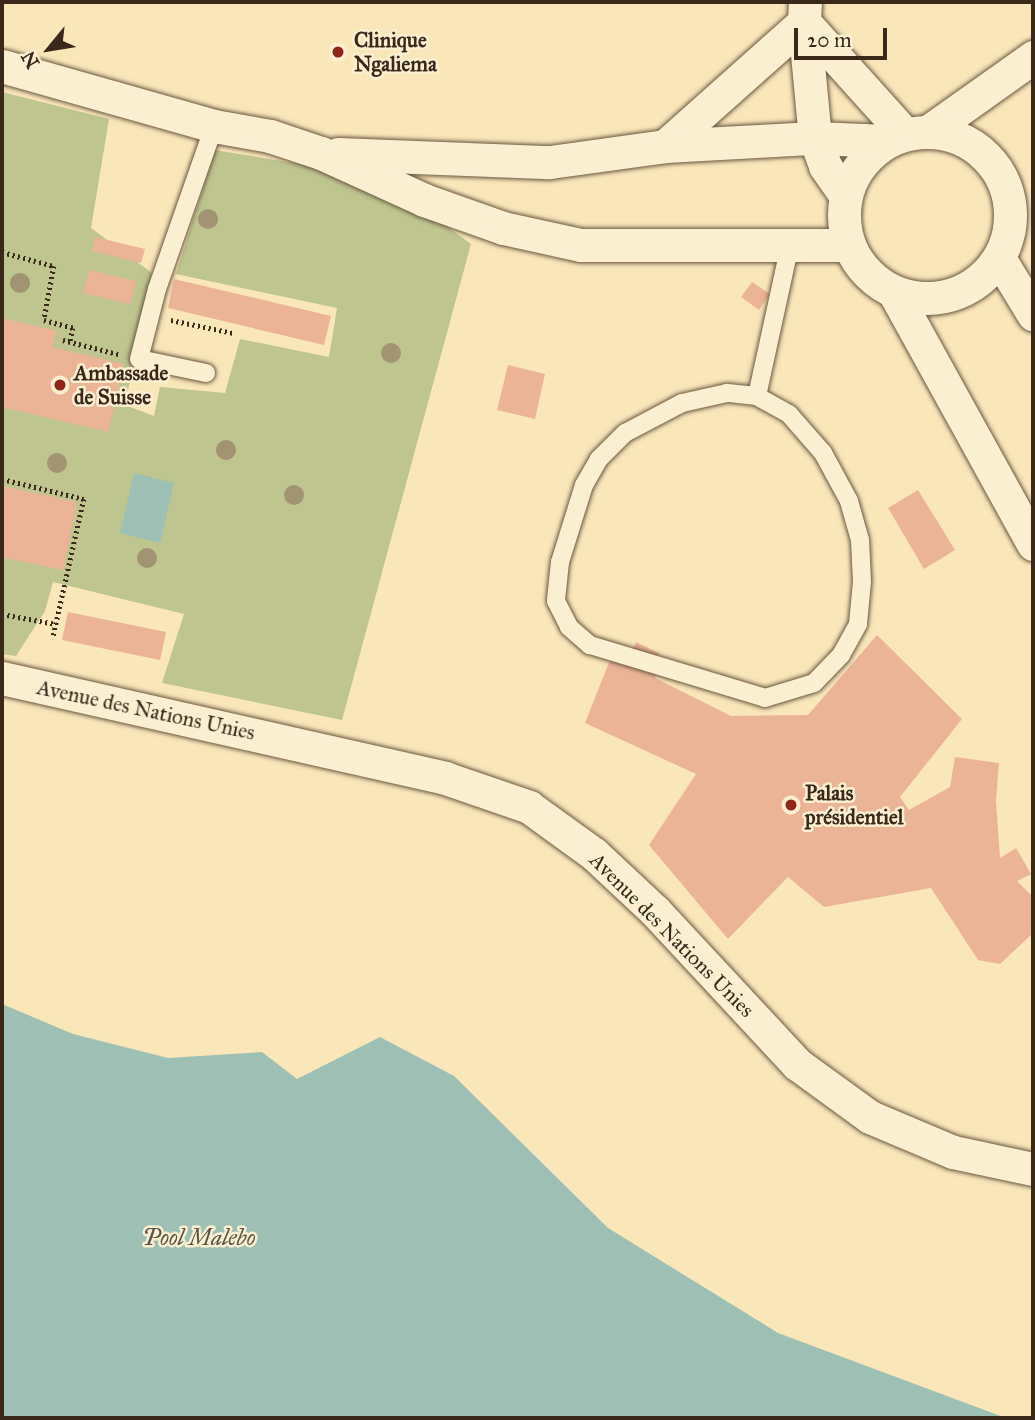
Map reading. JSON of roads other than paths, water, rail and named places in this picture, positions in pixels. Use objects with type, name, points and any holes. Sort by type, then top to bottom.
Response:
[{"type":"street","points":[[805,12],[907,136]]},
{"type":"street","points":[[805,12],[815,138],[825,166],[845,195]]},
{"type":"street","points":[[665,146],[805,12]]},
{"type":"street","points":[[1033,57],[860,164],[845,195],[844,228],[859,264],[875,281],[894,292],[913,298],[953,295],[971,286],[1033,206]]},
{"type":"street","points":[[2,65],[214,126],[270,136],[321,153],[424,200],[481,220],[581,245],[849,245]]},
{"type":"street","points":[[321,153],[550,162],[665,146],[815,138],[953,136],[974,147],[992,163],[1004,185],[1010,209],[1004,246],[1033,314]]},
{"type":"street","points":[[894,292],[1033,544]]},
{"type":"street","name":"Avenue des Nations Unies","points":[[2,678],[445,778],[529,807],[594,854],[655,911],[797,1065],[870,1117],[953,1152],[1033,1169]]},
{"type":"lane","points":[[206,373],[139,359],[150,316],[214,126]]},
{"type":"lane","points":[[757,396],[790,245]]},
{"type":"lane","points":[[727,393],[757,396],[789,414],[823,453],[849,501],[860,540],[862,582],[858,624],[841,655],[814,683],[765,698],[590,645],[569,627],[556,601],[559,562],[584,485],[599,459],[625,433],[682,403],[727,393]]},
{"type":"water","points":[[134,473],[174,483],[160,543],[120,533]]},
{"type":"water","name":"Pool Malebo","points":[[2,1004],[73,1034],[168,1058],[262,1052],[297,1079],[380,1037],[454,1076],[608,1228],[778,1333],[1006,1418],[2,1418]]},
{"type":"place","name":"Clinique Ngaliema","points":[[338,52]]},
{"type":"place","name":"Ambassade de Suisse","points":[[60,385]]},
{"type":"place","name":"Palais présidentiel","points":[[791,805]]}]
